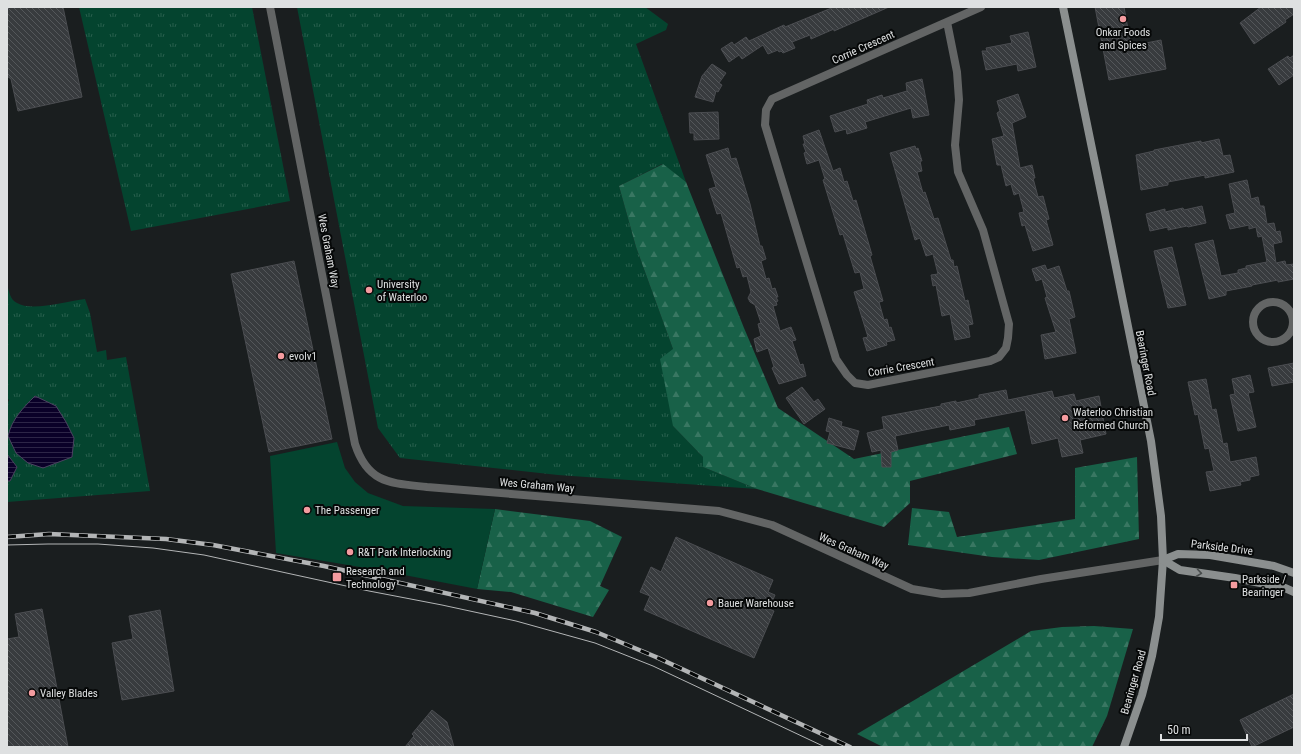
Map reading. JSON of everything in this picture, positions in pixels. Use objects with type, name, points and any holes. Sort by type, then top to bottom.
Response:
[{"type":"street","name":"Wes Graham Way","points":[[270,7],[354,444],[358,455],[366,468],[375,476],[394,483],[427,487],[719,510],[772,525],[912,589],[942,594],[970,593],[1049,578],[1163,560]]},
{"type":"street","name":"Corrie Crescent","points":[[947,22],[957,72],[959,100],[955,145],[958,172],[983,230],[996,276],[1009,324],[1006,348],[999,357],[990,361],[868,385],[855,383],[847,375],[836,359],[765,125],[766,110],[772,99],[981,7]]},
{"type":"street","name":"Bearinger Road","points":[[1062,7],[1151,441],[1161,516],[1163,560],[1159,617],[1152,656],[1142,695],[1124,747]]},
{"type":"street","points":[[1267,303],[1280,303],[1286,307],[1293,319],[1290,332],[1286,337],[1279,341],[1272,342],[1264,340],[1259,336],[1254,327],[1254,317],[1257,311],[1267,303]]},
{"type":"street","name":"Parkside Drive","points":[[1163,560],[1178,554],[1210,555],[1274,566],[1294,573]]},
{"type":"street","points":[[1163,560],[1180,570],[1235,578],[1285,588],[1294,592]]},
{"type":"green space","points":[[79,7],[252,7],[290,201],[131,231]]},
{"type":"green space","points":[[297,7],[645,7],[668,24],[666,30],[636,44],[686,182],[662,164],[619,186],[636,247],[673,349],[673,426],[703,457],[703,467],[757,489],[558,475],[400,458],[378,428]]},
{"type":"green space","points":[[663,164],[686,182],[744,328],[778,408],[854,459],[1009,427],[1017,454],[910,481],[910,503],[884,527],[757,489],[703,467],[703,457],[673,426],[660,359],[673,349],[636,247],[619,186]]},
{"type":"green space","points":[[7,284],[13,300],[23,305],[40,306],[85,299],[90,313],[97,352],[106,350],[107,360],[126,357],[150,491],[7,502],[7,481],[10,481],[17,467],[7,454],[7,404],[9,400],[7,398]],"holes":[[[56,406],[56,462],[43,468]]]},
{"type":"green space","points":[[337,442],[345,468],[355,482],[368,493],[403,506],[495,509],[477,589],[378,570],[276,553],[270,456]]},
{"type":"green space","points":[[1137,457],[1139,539],[1039,560],[992,557],[908,545],[912,508],[949,512],[957,537],[1075,519],[1075,468]]},
{"type":"green space","points":[[495,509],[590,521],[622,537],[600,586],[609,590],[593,617],[511,592],[477,589]]},
{"type":"green space","points":[[1094,626],[1133,629],[1107,716],[1092,747],[883,747],[857,734],[1031,631],[1062,627]]},
{"type":"shaded area","points":[[35,396],[56,406],[74,438],[72,457],[43,468],[28,463],[16,453],[8,436],[15,419],[22,409]]},
{"type":"shaded area","points":[[7,454],[17,467],[10,481],[7,481]]},
{"type":"building","points":[[7,7],[63,7],[82,97],[18,111],[11,79],[7,76]]},
{"type":"building","points":[[834,7],[889,7],[834,31],[834,29],[811,39],[810,35],[792,42],[795,48],[783,53],[781,51],[779,52],[778,50],[768,54],[763,45],[742,59],[739,55],[729,62],[721,49],[732,42],[734,45],[746,37],[749,41],[784,25],[785,27]]},
{"type":"building","points":[[1095,7],[1124,7],[1131,46],[1161,40],[1166,69],[1109,80]]},
{"type":"building","points":[[1261,7],[1294,7],[1294,14],[1285,20],[1286,22],[1254,44],[1240,23]]},
{"type":"building","points":[[1028,32],[1036,67],[1018,71],[1017,64],[986,70],[982,51],[987,51],[986,48],[1012,43],[1010,36]]},
{"type":"building","points":[[1294,55],[1294,75],[1279,85],[1268,69],[1288,56],[1290,58]]},
{"type":"building","points":[[712,64],[726,73],[719,83],[722,85],[718,92],[716,91],[713,102],[695,97],[702,76]]},
{"type":"building","points":[[922,79],[929,115],[913,118],[911,108],[865,122],[867,128],[847,134],[846,129],[835,132],[830,116],[868,104],[867,100],[882,95],[883,98],[907,91],[906,83]]},
{"type":"building","points":[[1018,94],[1026,117],[1012,123],[1020,168],[1032,165],[1035,178],[1033,178],[1038,197],[1043,196],[1049,219],[1046,220],[1053,245],[1033,251],[1025,225],[1022,226],[1019,213],[1024,212],[1019,193],[1014,195],[1011,184],[1006,186],[1001,165],[997,165],[992,139],[1004,136],[997,113],[1000,111],[997,101]]},
{"type":"building","points":[[718,112],[719,139],[694,140],[694,133],[690,133],[689,113]]},
{"type":"building","points":[[819,130],[833,171],[840,168],[844,182],[847,181],[853,201],[856,200],[872,255],[870,256],[883,301],[879,302],[884,320],[887,319],[889,328],[891,327],[895,340],[886,342],[887,345],[867,351],[863,338],[868,337],[854,292],[864,289],[860,272],[855,273],[843,234],[840,235],[823,180],[825,179],[819,160],[807,164],[804,153],[806,152],[803,144],[805,144],[803,136]]},
{"type":"building","points":[[1219,139],[1223,156],[1230,155],[1234,172],[1205,178],[1205,175],[1168,182],[1168,185],[1141,190],[1136,155],[1154,150]]},
{"type":"building","points":[[915,146],[916,149],[918,148],[922,161],[920,161],[922,171],[917,172],[923,193],[925,192],[934,219],[938,218],[951,260],[953,260],[954,267],[957,266],[965,301],[968,300],[973,324],[968,325],[970,337],[955,340],[950,314],[942,316],[936,285],[933,286],[931,275],[938,274],[933,254],[926,256],[920,238],[915,240],[890,153]]},
{"type":"building","points":[[728,148],[731,159],[736,158],[750,204],[760,246],[762,246],[766,259],[761,261],[766,279],[769,278],[772,289],[775,288],[778,297],[776,297],[778,301],[776,302],[777,305],[773,306],[780,331],[791,327],[796,340],[792,341],[800,365],[803,364],[806,376],[779,384],[772,368],[774,367],[768,348],[757,352],[754,339],[761,336],[758,324],[761,323],[755,305],[750,302],[748,298],[751,292],[747,276],[743,277],[740,267],[737,268],[721,213],[717,214],[709,189],[716,187],[706,155]]},
{"type":"building","points":[[1247,180],[1251,199],[1258,197],[1260,206],[1264,206],[1267,224],[1274,223],[1276,232],[1280,231],[1282,242],[1273,244],[1276,263],[1285,261],[1286,265],[1294,264],[1294,279],[1278,282],[1278,280],[1226,291],[1226,295],[1209,299],[1195,244],[1213,240],[1221,276],[1238,273],[1238,270],[1246,268],[1246,266],[1267,262],[1262,236],[1258,237],[1256,227],[1249,229],[1249,225],[1230,229],[1226,215],[1235,213],[1229,184]]},
{"type":"building","points":[[1202,206],[1206,223],[1168,230],[1168,227],[1150,231],[1146,214],[1165,209],[1165,212]]},
{"type":"building","points":[[1172,247],[1186,305],[1168,308],[1154,251]]},
{"type":"building","name":"evolv1","points":[[294,261],[332,439],[269,452],[231,274]]},
{"type":"building","points":[[1045,265],[1047,270],[1059,266],[1067,291],[1069,291],[1075,317],[1069,319],[1076,353],[1045,359],[1041,335],[1056,332],[1045,298],[1047,297],[1042,279],[1036,281],[1032,269]]},
{"type":"building","points":[[1294,363],[1294,382],[1272,386],[1268,368]]},
{"type":"building","points":[[1250,375],[1254,392],[1248,393],[1256,427],[1238,431],[1230,395],[1235,394],[1232,379]]},
{"type":"building","points":[[1206,379],[1212,410],[1216,409],[1223,444],[1227,443],[1230,462],[1256,457],[1259,475],[1250,477],[1250,480],[1240,482],[1241,485],[1210,491],[1206,472],[1214,471],[1209,448],[1205,449],[1198,414],[1195,415],[1188,382]]},
{"type":"building","points":[[802,387],[814,402],[818,399],[825,409],[804,424],[786,398]]},
{"type":"building","points":[[1006,390],[1008,400],[1052,391],[1054,398],[1074,394],[1076,401],[1099,396],[1106,434],[1080,440],[1083,453],[1062,457],[1058,438],[1032,444],[1025,410],[974,420],[975,425],[950,430],[949,425],[895,436],[898,450],[891,452],[891,467],[882,467],[881,450],[872,452],[867,433],[884,429],[882,417],[941,406],[941,404],[956,401],[956,403],[979,398],[979,395]]},
{"type":"building","points":[[829,418],[842,422],[841,426],[859,431],[854,450],[827,443],[830,432],[826,431]]},
{"type":"building","name":"Bauer Warehouse","points":[[676,537],[773,580],[768,592],[775,595],[769,609],[774,611],[754,658],[644,610],[650,596],[640,592],[651,567],[661,572]]},
{"type":"building","name":"Valley Blades","points":[[42,609],[68,747],[7,747],[7,639],[19,637],[15,614]]},
{"type":"building","points":[[160,610],[174,691],[122,700],[112,643],[133,639],[129,616]]},
{"type":"building","points":[[1294,694],[1294,727],[1252,747],[1240,720]]},
{"type":"building","points":[[432,710],[447,722],[454,747],[405,747],[414,736],[412,734]]},
{"type":"tram line","points":[[7,545],[98,544],[153,548],[204,555],[516,621],[595,643],[653,666],[825,747]]},
{"type":"tram line","points":[[289,560],[461,596]]},
{"type":"railway","points":[[7,537],[49,534],[166,539],[213,545],[324,566],[535,613],[596,632],[656,657],[850,747]]},
{"type":"place","name":"Onkar Foods and Spices","points":[[1123,19]]},
{"type":"place","name":"University of Waterloo","points":[[369,290]]},
{"type":"place","name":"evolv1","points":[[281,356]]},
{"type":"place","name":"Waterloo Christian Reformed Church","points":[[1065,418]]},
{"type":"place","name":"The Passenger","points":[[307,510]]},
{"type":"place","name":"R&T Park Interlocking","points":[[350,552]]},
{"type":"place","name":"Research and Technology","points":[[337,577]]},
{"type":"place","name":"Parkside / Bearinger","points":[[1234,585]]},
{"type":"place","name":"Bauer Warehouse","points":[[710,603]]},
{"type":"place","name":"Valley Blades","points":[[32,693]]}]
